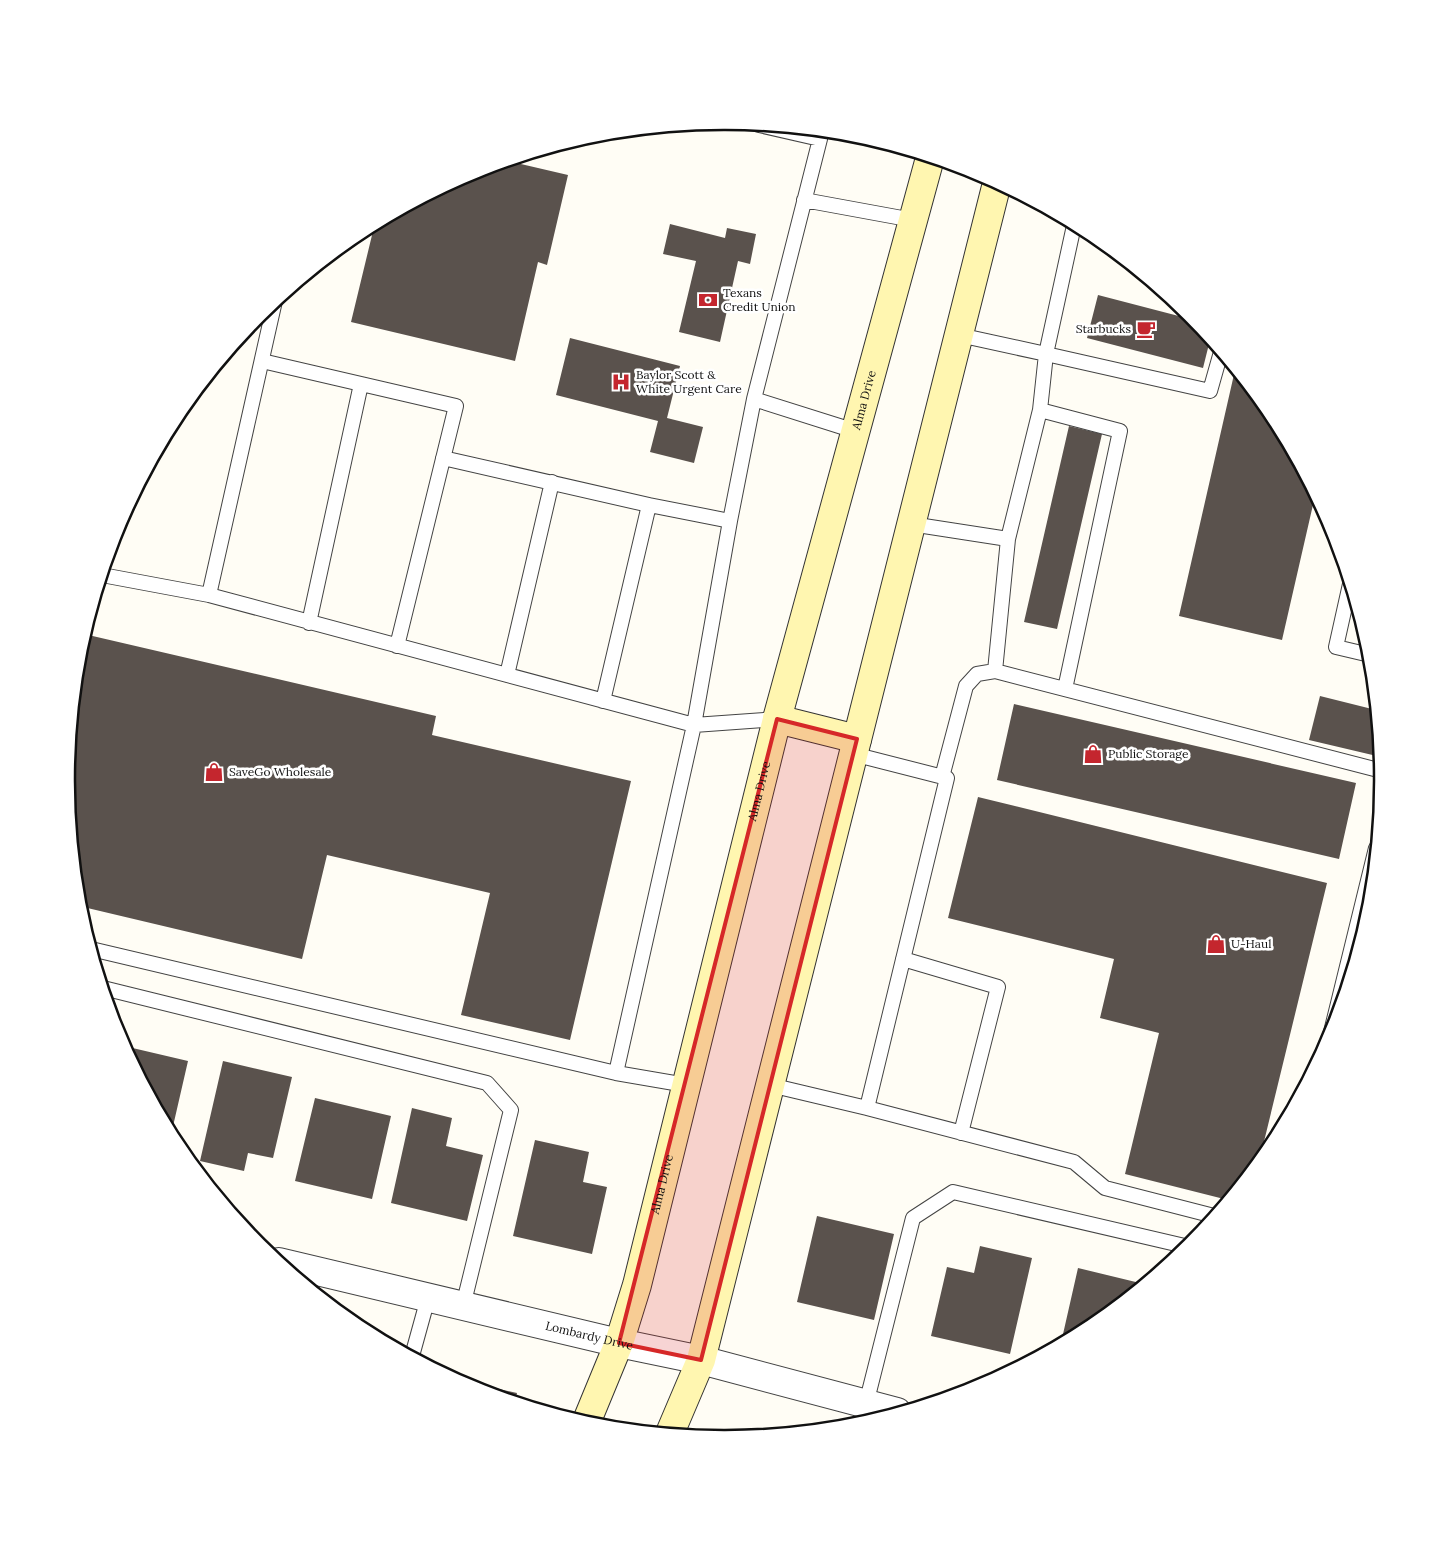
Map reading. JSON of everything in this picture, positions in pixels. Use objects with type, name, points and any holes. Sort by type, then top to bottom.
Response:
[{"type":"main road","name":"Alma Drive","points":[[589,1415],[619,1343],[637,1285],[776,719],[928,164]]},
{"type":"main road","points":[[673,1427],[701,1360],[995,190]]},
{"type":"main road","points":[[776,719],[855,747]]},
{"type":"street","name":"Lombardy Drive","points":[[293,1265],[619,1343],[701,1360],[885,1409]]},
{"type":"lane","points":[[616,1073],[694,725],[730,521],[754,399],[820,139],[805,136]]},
{"type":"lane","points":[[804,200],[913,220]]},
{"type":"lane","points":[[996,671],[1008,539],[1040,410],[1046,354],[1073,233]]},
{"type":"lane","points":[[208,595],[272,314]]},
{"type":"lane","points":[[959,335],[1210,390],[1219,359]]},
{"type":"lane","points":[[262,361],[456,406],[397,646]]},
{"type":"lane","points":[[309,623],[361,384]]},
{"type":"lane","points":[[754,399],[855,431]]},
{"type":"lane","points":[[1040,410],[1120,430],[1065,689]]},
{"type":"lane","points":[[443,458],[649,505],[730,521]]},
{"type":"lane","points":[[507,675],[552,482]]},
{"type":"lane","points":[[603,701],[649,505]]},
{"type":"lane","points":[[911,524],[1008,539]]},
{"type":"lane","points":[[108,576],[208,595],[694,725],[776,719]]},
{"type":"lane","points":[[1347,596],[1336,647],[1362,653]]},
{"type":"lane","points":[[942,777],[966,686],[977,674],[996,671],[1374,769]]},
{"type":"lane","points":[[855,747],[947,778],[867,1108]]},
{"type":"lane","points":[[1349,958],[1363,903]]},
{"type":"lane","points":[[98,951],[616,1073],[686,1085]]},
{"type":"lane","points":[[903,959],[998,987],[960,1133]]},
{"type":"lane","points":[[109,990],[488,1083],[511,1110],[463,1306]]},
{"type":"lane","points":[[770,1085],[867,1108],[1074,1162],[1105,1188],[1207,1214]]},
{"type":"lane","points":[[866,1404],[913,1218],[953,1192],[1179,1244]]},
{"type":"lane","points":[[414,1350],[428,1298]]},
{"type":"highlighted area","points":[[777,719],[857,739],[701,1360],[619,1343]]},
{"type":"building","points":[[520,164],[568,175],[547,265],[538,262],[515,361],[351,322],[372,235],[437,197],[516,165]]},
{"type":"building","name":"Texans Credit Union","points":[[670,224],[725,238],[727,228],[756,234],[750,264],[738,261],[720,342],[679,332],[696,261],[663,254]]},
{"type":"building","name":"Starbucks","points":[[1098,295],[1179,316],[1208,347],[1203,368],[1087,338]]},
{"type":"building","points":[[570,338],[680,366],[667,418],[703,427],[694,463],[650,452],[658,421],[556,395]]},
{"type":"building","points":[[1233,377],[1265,419],[1287,455],[1313,505],[1282,640],[1179,616]]},
{"type":"building","points":[[1069,426],[1102,434],[1057,629],[1024,622]]},
{"type":"building","points":[[91,636],[436,716],[432,735],[631,781],[570,1040],[461,1015],[490,893],[327,855],[302,959],[87,908],[76,822],[75,780],[76,738],[87,653]]},
{"type":"building","points":[[1320,696],[1370,708],[1373,755],[1309,740]]},
{"type":"building","points":[[1014,704],[1356,783],[1339,859],[997,780]]},
{"type":"building","points":[[978,797],[1327,883],[1264,1143],[1221,1198],[1125,1174],[1159,1033],[1100,1018],[1114,959],[948,918]]},
{"type":"building","points":[[133,1048],[188,1061],[174,1124]]},
{"type":"building","points":[[223,1061],[292,1077],[273,1158],[248,1153],[244,1171],[200,1161]]},
{"type":"building","points":[[315,1098],[391,1116],[372,1199],[295,1181]]},
{"type":"building","points":[[412,1108],[452,1118],[446,1146],[483,1155],[467,1221],[391,1203]]},
{"type":"building","points":[[535,1140],[589,1152],[583,1182],[607,1187],[592,1254],[513,1236]]},
{"type":"building","points":[[817,1216],[894,1234],[874,1320],[797,1302]]},
{"type":"building","points":[[980,1246],[1032,1258],[1010,1354],[931,1336],[947,1267],[974,1273]]},
{"type":"building","points":[[1078,1268],[1136,1282],[1085,1320],[1063,1333]]},
{"type":"building","points":[[501,1389],[517,1393],[516,1395]]},
{"type":"place","name":"Texans Credit Union","points":[[708,300]]},
{"type":"place","name":"Starbucks","points":[[1146,329]]},
{"type":"place","name":"Baylor Scott & White Urgent Care","points":[[621,382]]},
{"type":"place","name":"Public Storage","points":[[1093,754]]},
{"type":"place","name":"SaveGo Wholesale","points":[[214,772]]},
{"type":"place","name":"U-Haul","points":[[1216,944]]}]
